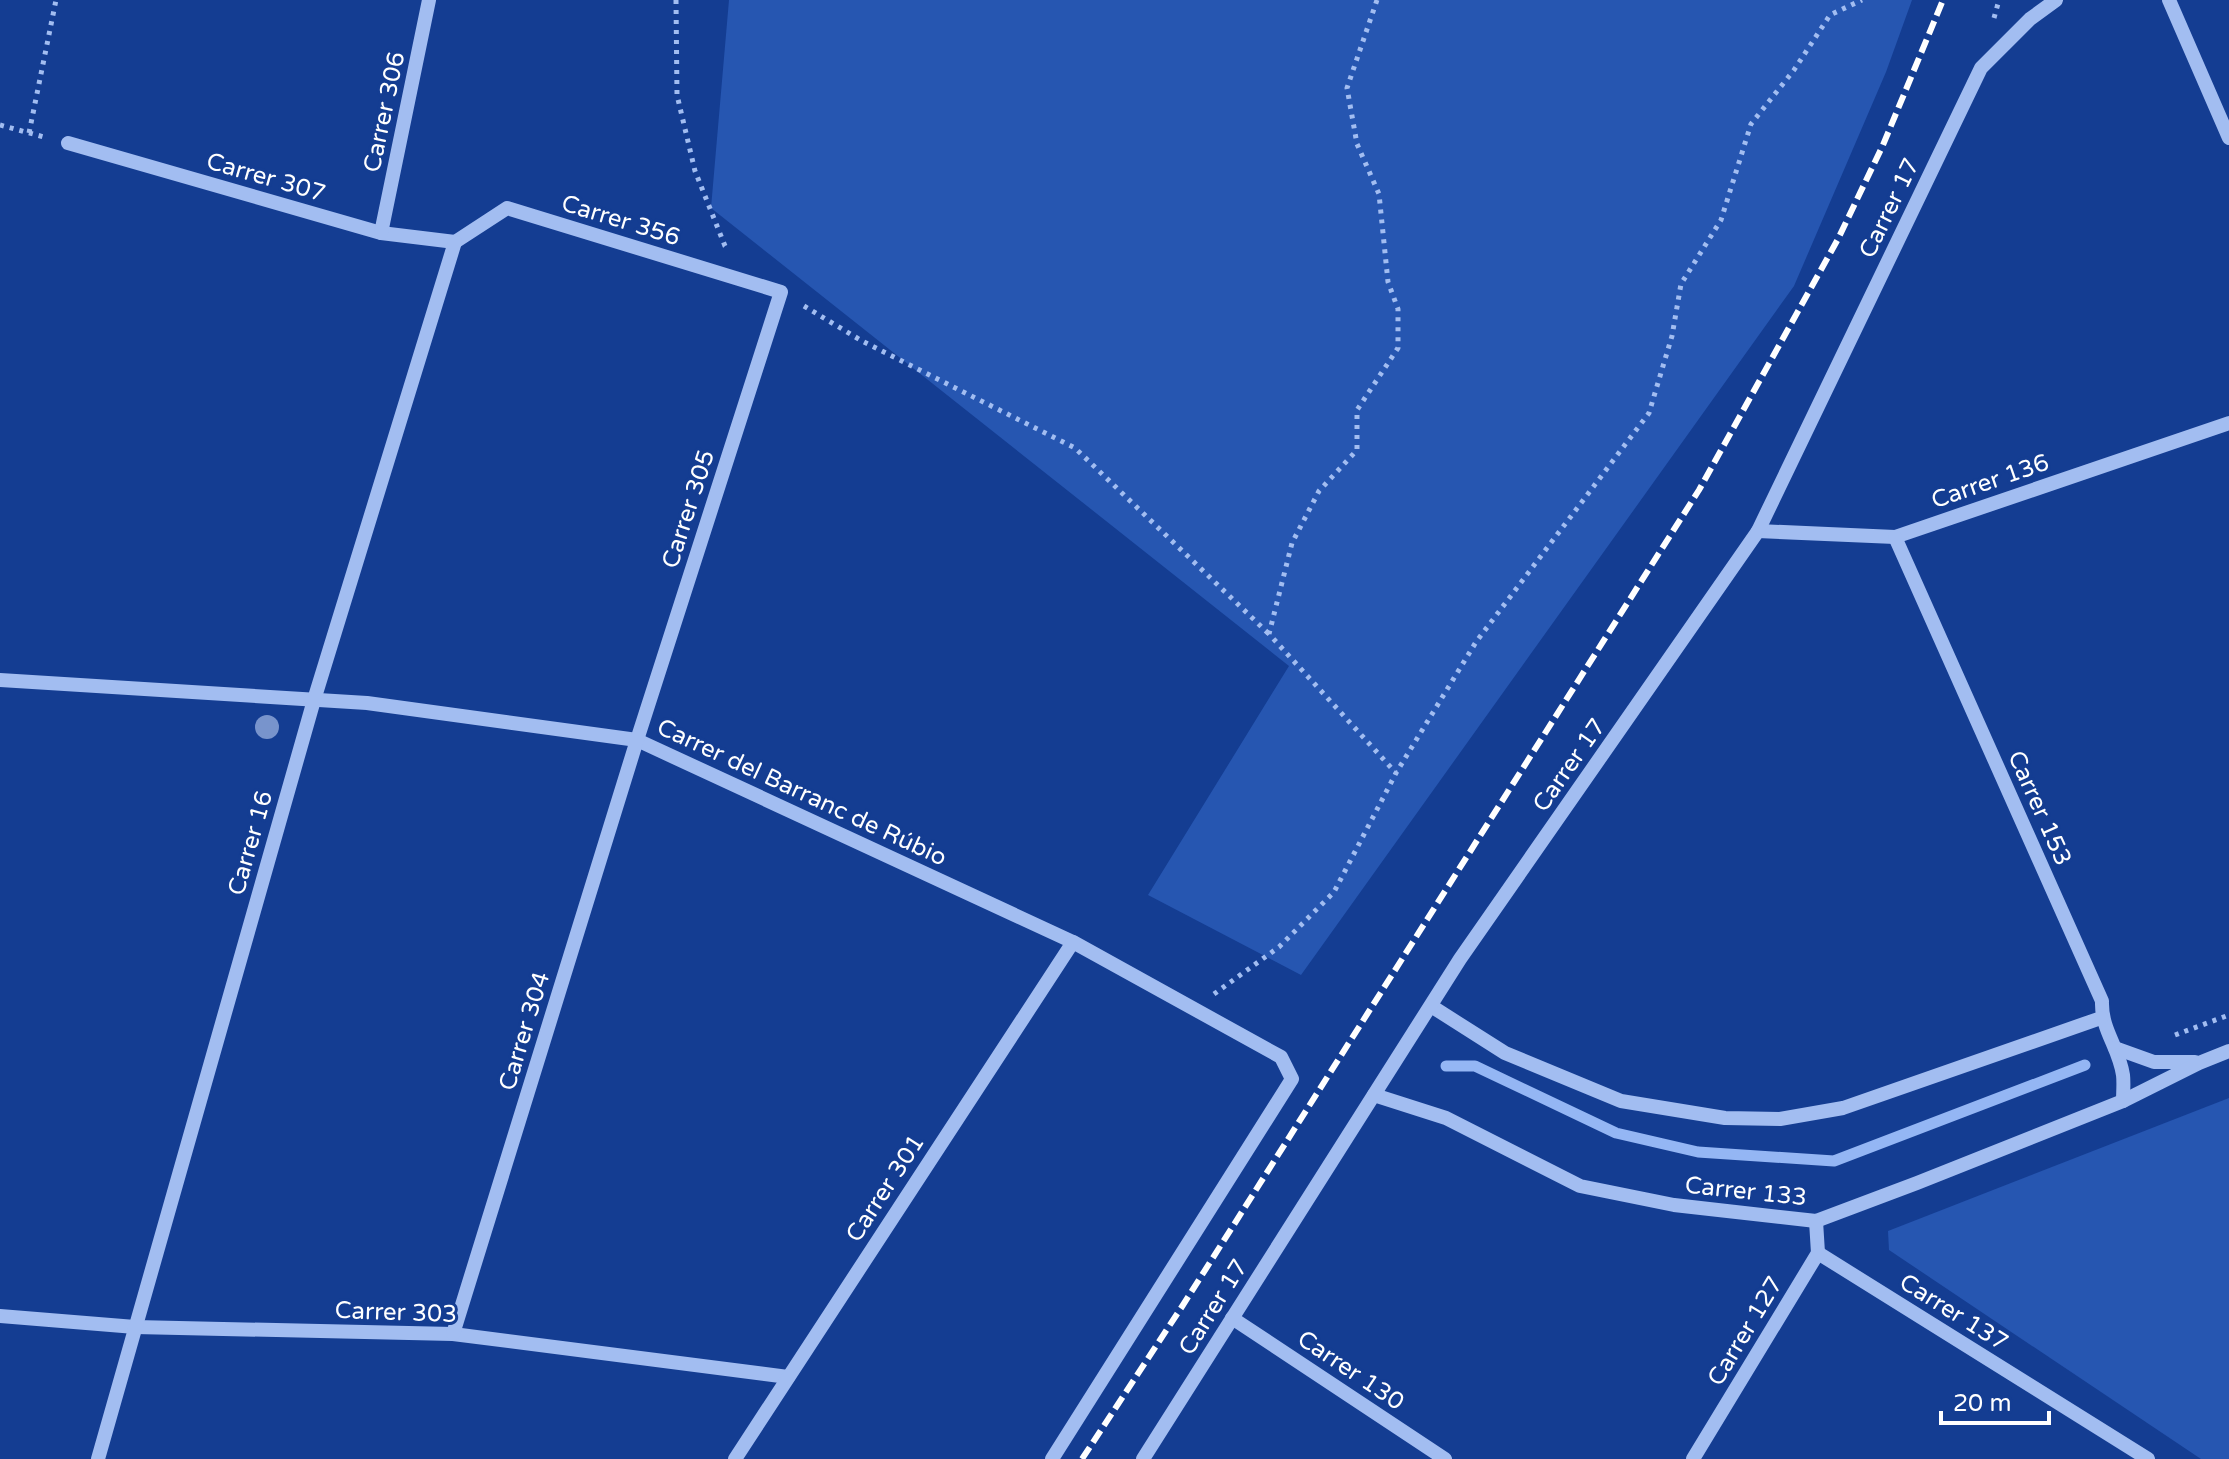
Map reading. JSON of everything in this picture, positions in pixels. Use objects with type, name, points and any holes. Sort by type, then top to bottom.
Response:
[{"type":"street","name":"Carrer 306","points":[[381,233],[429,0]]},
{"type":"street","name":"Carrer 17","points":[[1143,1459],[1460,959],[1758,531],[1981,68],[2030,19],[2056,0]]},
{"type":"street","points":[[2169,0],[2229,138]]},
{"type":"street","name":"Carrer 307","points":[[68,143],[381,233],[455,242]]},
{"type":"street","name":"Carrer 356","points":[[455,242],[507,208],[781,292]]},
{"type":"street","name":"Carrer 16","points":[[98,1459],[314,700],[455,242]]},
{"type":"street","name":"Carrer 305","points":[[637,740],[781,292]]},
{"type":"street","name":"Carrer 136","points":[[1758,531],[1895,537],[2229,423]]},
{"type":"street","name":"Carrer 153","points":[[1895,537],[2102,1001],[2101,1018],[2123,1075],[2123,1101]]},
{"type":"street","name":"Carrer del Barranc de Rúbio","points":[[0,680],[367,703],[637,740],[1073,942],[1281,1057],[1292,1079],[1052,1459]]},
{"type":"street","name":"Carrer 304","points":[[453,1334],[637,740]]},
{"type":"street","name":"Carrer 301","points":[[735,1459],[1073,942]]},
{"type":"street","points":[[1431,1006],[1505,1053],[1621,1101],[1725,1118],[1780,1119],[1843,1108],[2101,1018]]},
{"type":"street","name":"Carrer 133","points":[[2115,1048],[2154,1062],[2199,1063]]},
{"type":"street","name":"Carrer 133","points":[[1374,1095],[1446,1118],[1580,1186],[1674,1205],[1816,1221],[2123,1101],[2229,1051]]},
{"type":"street","points":[[1816,1221],[1818,1253]]},
{"type":"street","name":"Carrer 127","points":[[1693,1459],[1818,1253]]},
{"type":"street","name":"Carrer 137","points":[[1818,1253],[2148,1459]]},
{"type":"street","name":"Carrer 303","points":[[0,1316],[135,1327],[453,1334],[788,1377]]},
{"type":"street","name":"Carrer 130","points":[[1232,1318],[1445,1459]]},
{"type":"path","points":[[29,133],[56,0]]},
{"type":"path","points":[[676,0],[677,95],[695,171],[725,246],[736,256]]},
{"type":"path","points":[[1269,634],[1292,543],[1319,491],[1357,450],[1357,410],[1398,348],[1398,309],[1388,282],[1379,194],[1357,144],[1347,88],[1377,0]]},
{"type":"path","points":[[1193,1008],[1279,947],[1334,892],[1396,773],[1476,642],[1649,413],[1672,336],[1681,284],[1721,220],[1751,124],[1794,70],[1830,15],[1862,0]]},
{"type":"path","points":[[0,125],[68,143]]},
{"type":"path","points":[[781,292],[862,341],[1075,448],[1269,634],[1396,773]]},
{"type":"path","points":[[2168,1037],[2229,1015]]},
{"type":"shaded area","points":[[729,0],[1912,0],[1886,72],[1794,286],[1301,975],[1148,895],[1289,666],[711,208]]},
{"type":"shaded area","points":[[2229,1098],[2229,1459],[2201,1459],[1889,1250],[1888,1231]]},
{"type":"waterway","points":[[1446,1066],[1475,1066],[1616,1133],[1698,1152],[1834,1161],[2085,1065]]},
{"type":"railway","points":[[1082,1459],[1183,1305],[1699,490],[1838,239],[1883,145],[1943,0]]}]
